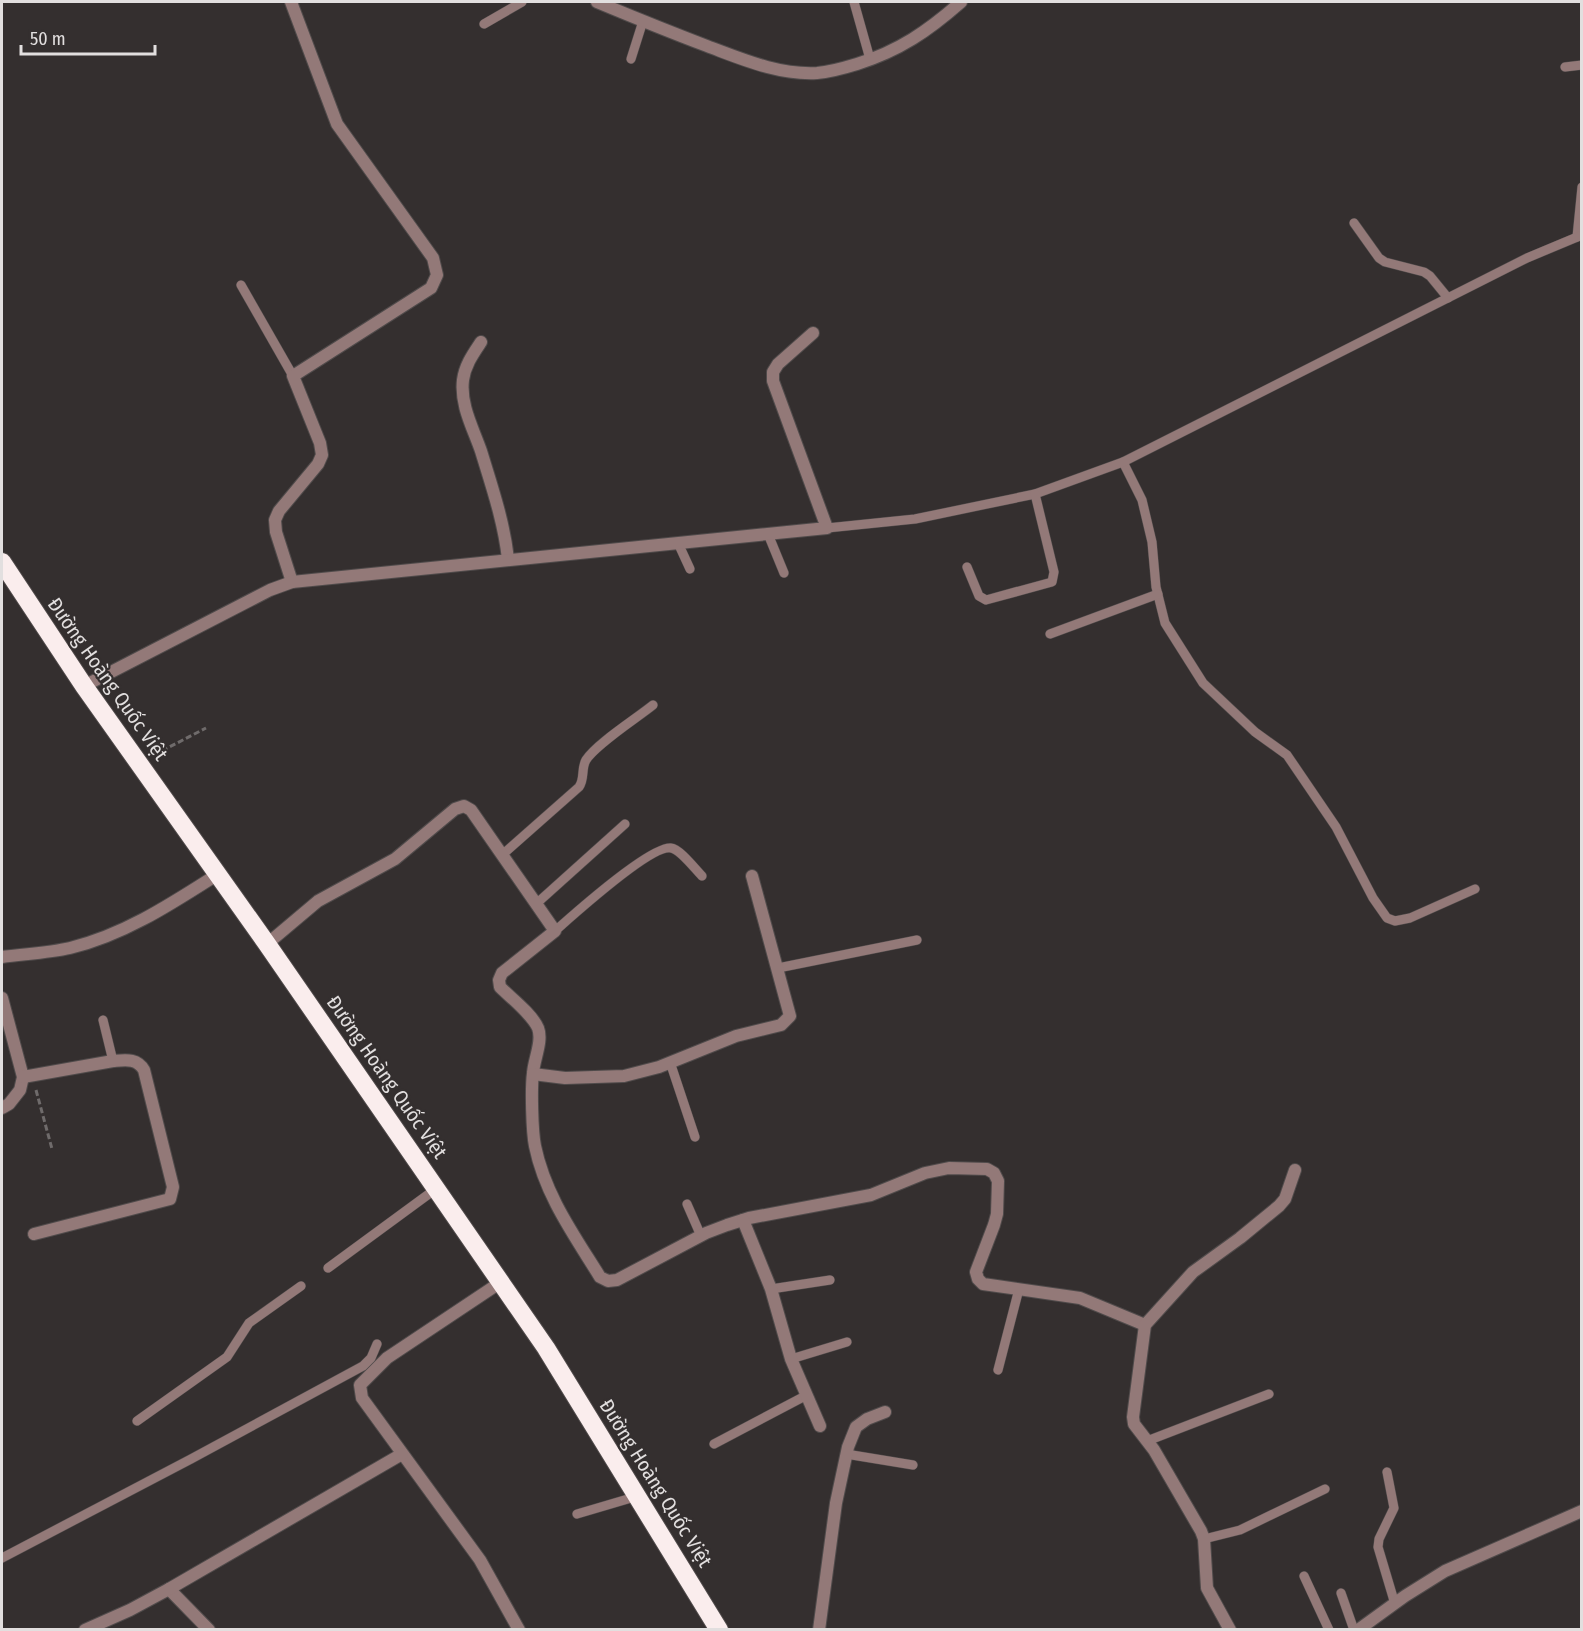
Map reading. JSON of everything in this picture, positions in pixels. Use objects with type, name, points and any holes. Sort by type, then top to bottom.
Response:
[{"type":"highway","name":"Đường Hoàng Quốc Việt","points":[[2,562],[84,686],[267,944],[546,1348],[719,1629]]},
{"type":"street","points":[[291,2],[337,124],[434,258],[437,275],[431,288],[293,375],[320,443],[322,455],[318,464],[279,511],[275,520],[276,532],[292,582]]},
{"type":"street","points":[[597,2],[747,62],[782,71],[817,73],[870,60],[902,47],[961,2]]},
{"type":"street","points":[[84,686],[270,590],[292,582],[827,528],[773,381],[773,372],[778,364],[813,333]]},
{"type":"street","points":[[481,342],[465,370],[462,394],[491,484],[505,535],[508,559]]},
{"type":"street","points":[[267,944],[318,901],[395,859],[455,809],[464,806],[471,810],[555,931],[502,973],[499,980],[501,987],[534,1021],[538,1029],[540,1038],[533,1074],[535,1143],[540,1165],[559,1211],[600,1277],[608,1281],[617,1280],[700,1236],[743,1220],[871,1195],[937,1169],[987,1169],[994,1173],[998,1181],[997,1214],[976,1272],[983,1284],[1080,1298],[1145,1325]]},
{"type":"street","points":[[2,957],[70,948],[116,932],[162,910],[218,874]]},
{"type":"street","points":[[533,1074],[565,1078],[624,1076],[670,1062],[736,1036],[786,1021],[790,1016],[752,876]]},
{"type":"street","points":[[2,998],[28,1076],[9,1104],[2,1108]]},
{"type":"street","points":[[28,1076],[113,1061],[135,1061],[141,1064],[173,1187],[170,1199],[34,1234]]},
{"type":"street","points":[[1230,1629],[1207,1588],[1204,1539],[1147,1441],[1134,1424],[1132,1417],[1145,1325],[1193,1272],[1279,1206],[1285,1198],[1294,1170]]},
{"type":"street","points":[[743,1220],[771,1289],[791,1359],[820,1426]]},
{"type":"street","points":[[501,1282],[387,1358],[360,1385],[362,1398],[480,1560],[519,1629]]},
{"type":"street","points":[[819,1629],[836,1503],[846,1454],[856,1427],[867,1419],[885,1412]]},
{"type":"street","points":[[85,1629],[130,1610],[169,1589],[402,1454]]},
{"type":"street","points":[[1356,1629],[1445,1571],[1581,1511]]},
{"type":"street","points":[[169,1589],[209,1629]]},
{"type":"lane","points":[[484,24],[522,2]]},
{"type":"lane","points":[[854,2],[870,60]]},
{"type":"lane","points":[[631,59],[643,21]]},
{"type":"lane","points":[[1565,67],[1581,65]]},
{"type":"lane","points":[[827,528],[915,519],[1035,494],[1123,462],[1536,254],[1579,236],[1581,187]]},
{"type":"lane","points":[[1354,223],[1379,258],[1385,262],[1424,272],[1448,298]]},
{"type":"lane","points":[[241,285],[293,375]]},
{"type":"lane","points":[[1123,462],[1142,500],[1152,542],[1158,594],[1165,623],[1203,683],[1254,732],[1287,755],[1336,827],[1373,898],[1387,918],[1395,921],[1410,918],[1475,889]]},
{"type":"lane","points":[[967,567],[979,596],[986,600],[1052,582],[1054,572],[1035,494]]},
{"type":"lane","points":[[768,534],[784,573]]},
{"type":"lane","points":[[678,543],[690,569]]},
{"type":"lane","points":[[1050,634],[1158,594]]},
{"type":"lane","points":[[502,855],[579,787],[584,775],[584,763],[592,752],[653,705]]},
{"type":"lane","points":[[536,904],[625,824]]},
{"type":"lane","points":[[555,931],[650,854],[663,849],[676,850],[702,876]]},
{"type":"lane","points":[[778,968],[917,940]]},
{"type":"lane","points":[[103,1020],[113,1061]]},
{"type":"lane","points":[[670,1062],[695,1137]]},
{"type":"lane","points":[[328,1268],[437,1188]]},
{"type":"lane","points":[[687,1204],[700,1236]]},
{"type":"lane","points":[[771,1289],[830,1280]]},
{"type":"lane","points":[[137,1422],[227,1357],[249,1323],[301,1286]]},
{"type":"lane","points":[[998,1370],[1019,1289]]},
{"type":"lane","points":[[791,1359],[847,1342]]},
{"type":"lane","points":[[2,1558],[191,1460],[363,1366],[371,1358],[377,1344]]},
{"type":"lane","points":[[1147,1441],[1269,1394]]},
{"type":"lane","points":[[714,1444],[807,1395]]},
{"type":"lane","points":[[846,1454],[913,1465]]},
{"type":"lane","points":[[1387,1472],[1394,1508],[1379,1539],[1378,1547],[1395,1604]]},
{"type":"lane","points":[[1204,1539],[1240,1530],[1325,1489]]},
{"type":"lane","points":[[577,1514],[638,1496]]},
{"type":"lane","points":[[1304,1576],[1329,1629]]},
{"type":"lane","points":[[1341,1593],[1356,1629]]},
{"type":"path","points":[[138,763],[206,728]]},
{"type":"path","points":[[28,1076],[52,1149]]}]
